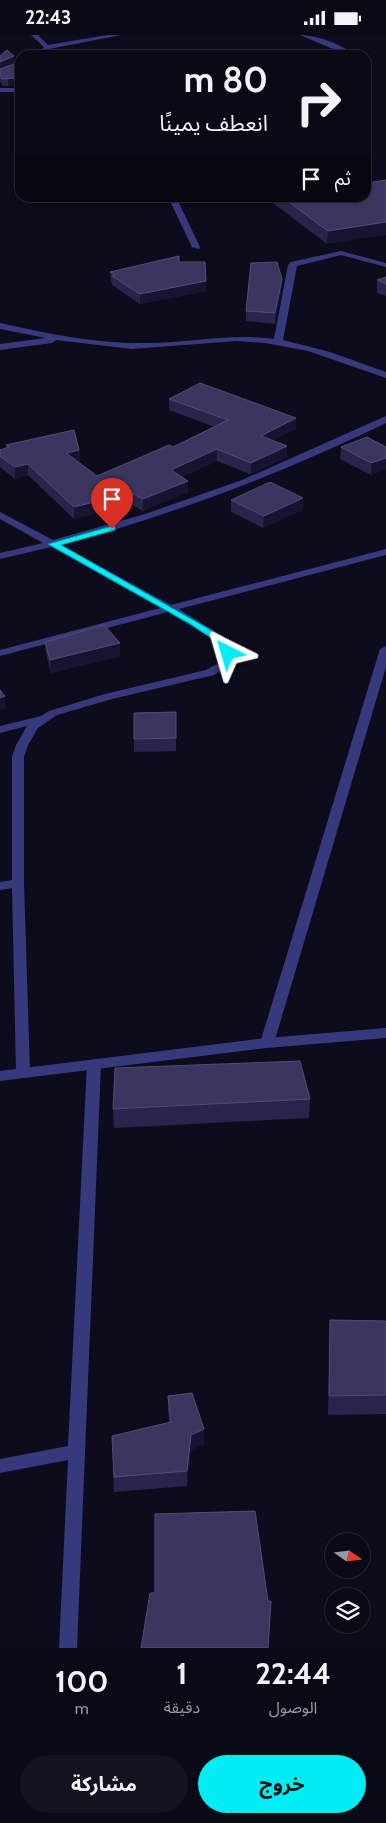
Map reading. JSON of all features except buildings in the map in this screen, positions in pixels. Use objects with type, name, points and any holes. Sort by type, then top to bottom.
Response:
[{"type":"street","points":[[34,35],[47,47]]},
{"type":"street","points":[[45,50],[47,47],[118,35]]},
{"type":"street","points":[[303,35],[339,50]]},
{"type":"street","points":[[0,90],[15,90]]},
{"type":"street","points":[[174,202],[196,247]]},
{"type":"street","points":[[278,342],[291,267],[294,264],[341,253],[386,265]]},
{"type":"street","points":[[0,326],[62,339],[138,346],[247,338],[278,342],[315,351],[386,375]]},
{"type":"street","points":[[0,347],[62,339]]},
{"type":"street","points":[[0,556],[53,544],[143,519],[184,505],[270,472],[386,419]]},
{"type":"street","points":[[0,515],[170,609],[221,640],[228,653],[221,666],[210,673],[74,705],[42,719],[0,729]]},
{"type":"street","points":[[0,653],[386,552]]},
{"type":"street","points":[[267,1043],[386,649]]},
{"type":"street","points":[[23,1072],[18,883],[18,757],[26,735],[42,719]]},
{"type":"street","points":[[0,887],[18,883]]},
{"type":"street","points":[[0,1076],[267,1043],[386,1033]]},
{"type":"street","points":[[68,1648],[75,1452],[94,1064]]},
{"type":"street","points":[[0,1465],[75,1452]]},
{"type":"route","points":[[112,529],[53,544],[196,623],[221,640],[226,646],[228,653]]}]
